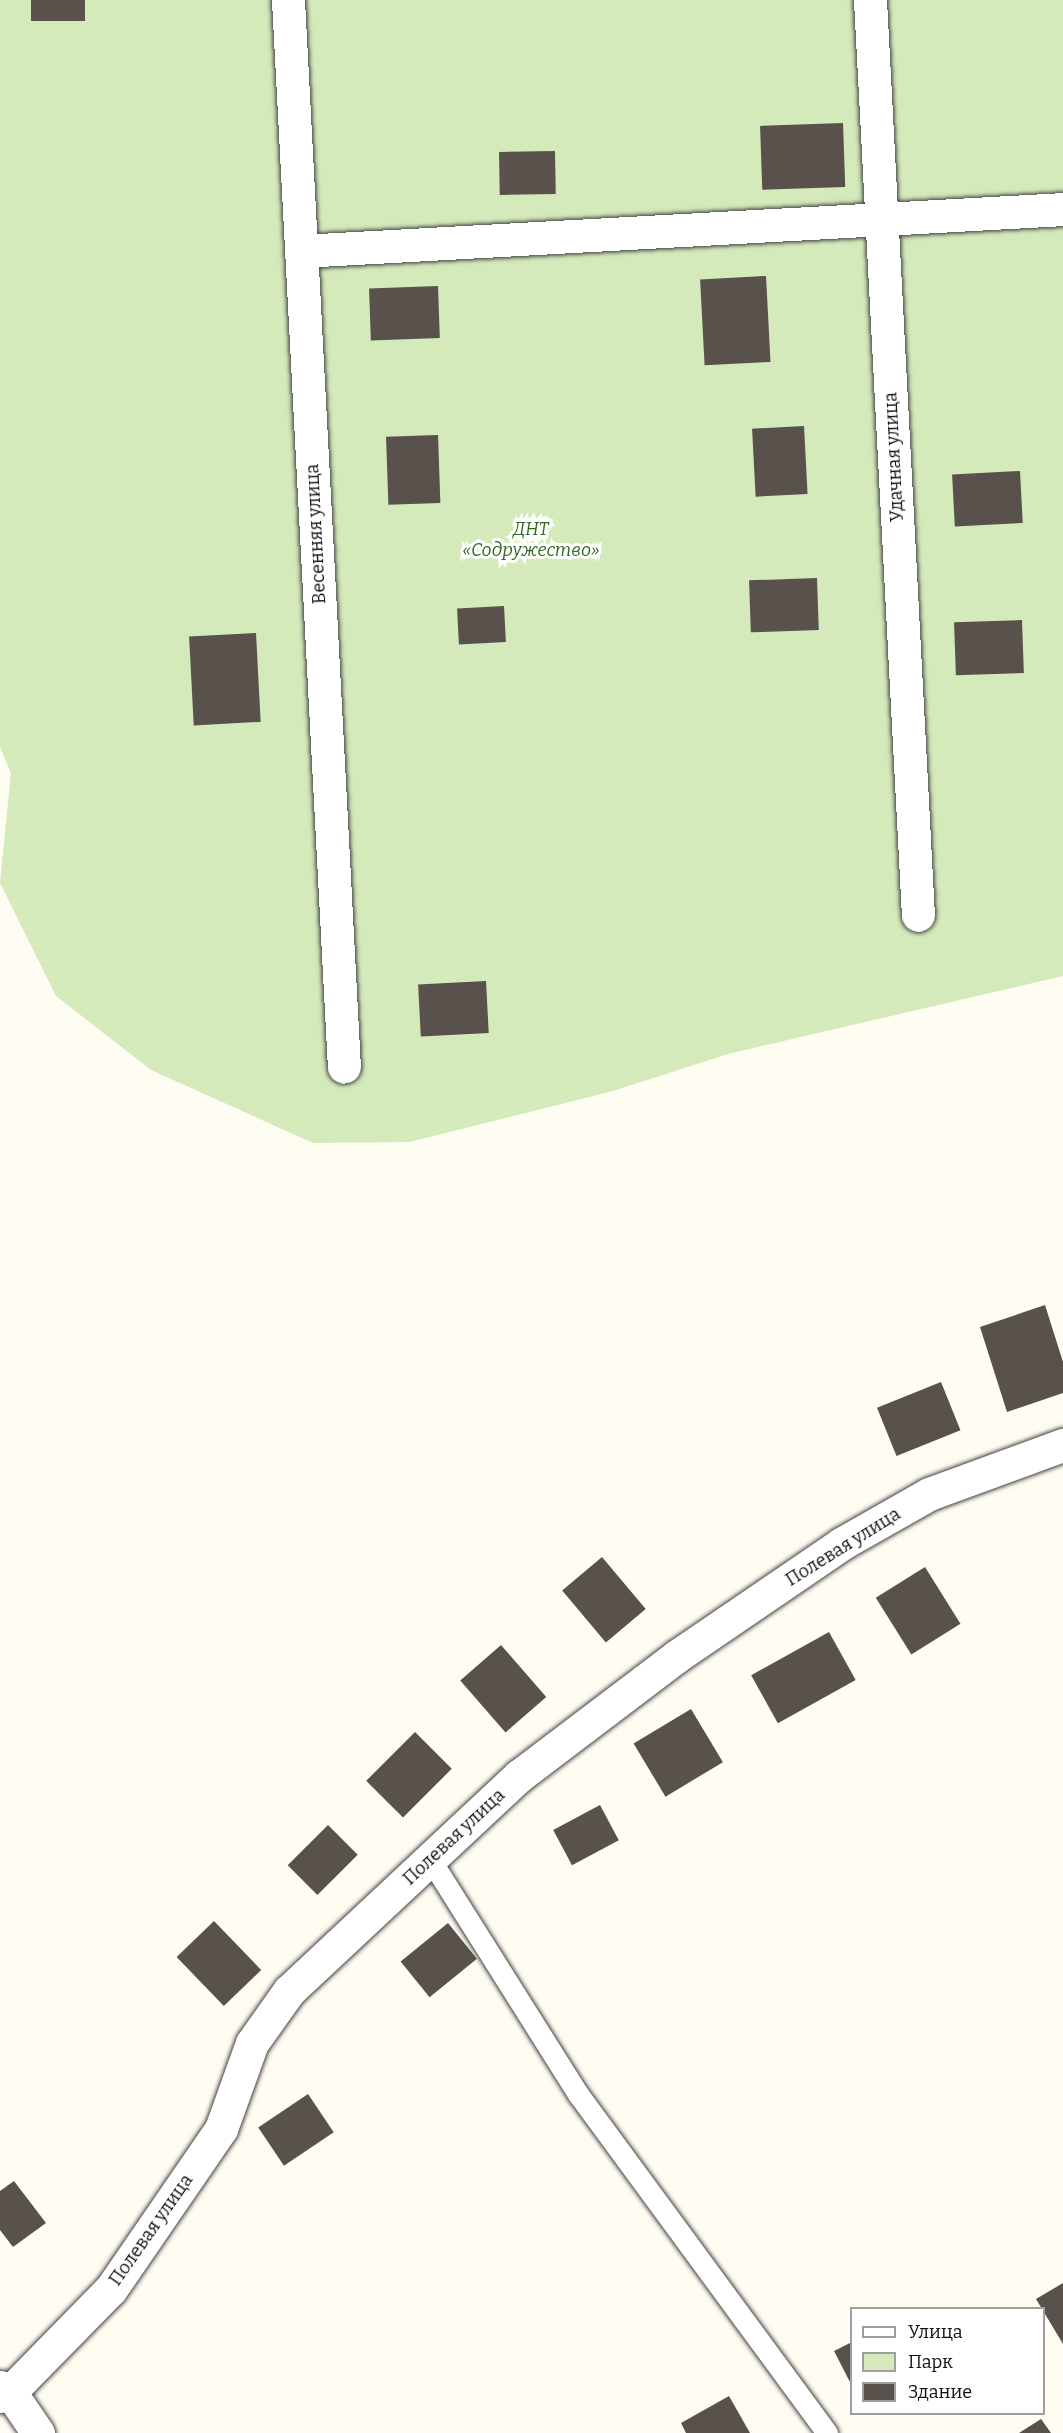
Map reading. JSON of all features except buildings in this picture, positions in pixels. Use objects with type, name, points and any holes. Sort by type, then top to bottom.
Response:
[{"type":"street","name":"Весенняя улица","points":[[288,0],[344,1067]]},
{"type":"street","name":"Удачная улица","points":[[870,0],[918,915]]},
{"type":"street","points":[[301,251],[881,217],[1063,210]]},
{"type":"street","name":"Полевая улица","points":[[3,2391],[111,2289],[221,2129],[252,2043],[289,1991],[519,1776],[677,1656],[841,1544],[929,1494],[1063,1445]]},
{"type":"street","points":[[3,2391],[38,2433]]},
{"type":"lane","points":[[430,1859],[578,2094],[827,2433]]},
{"type":"green space","name":"ДНТ «Содружество»","points":[[0,0],[1063,0],[1063,976],[728,1054],[613,1091],[410,1142],[313,1143],[151,1070],[56,996],[0,883],[11,773],[0,747]]}]
